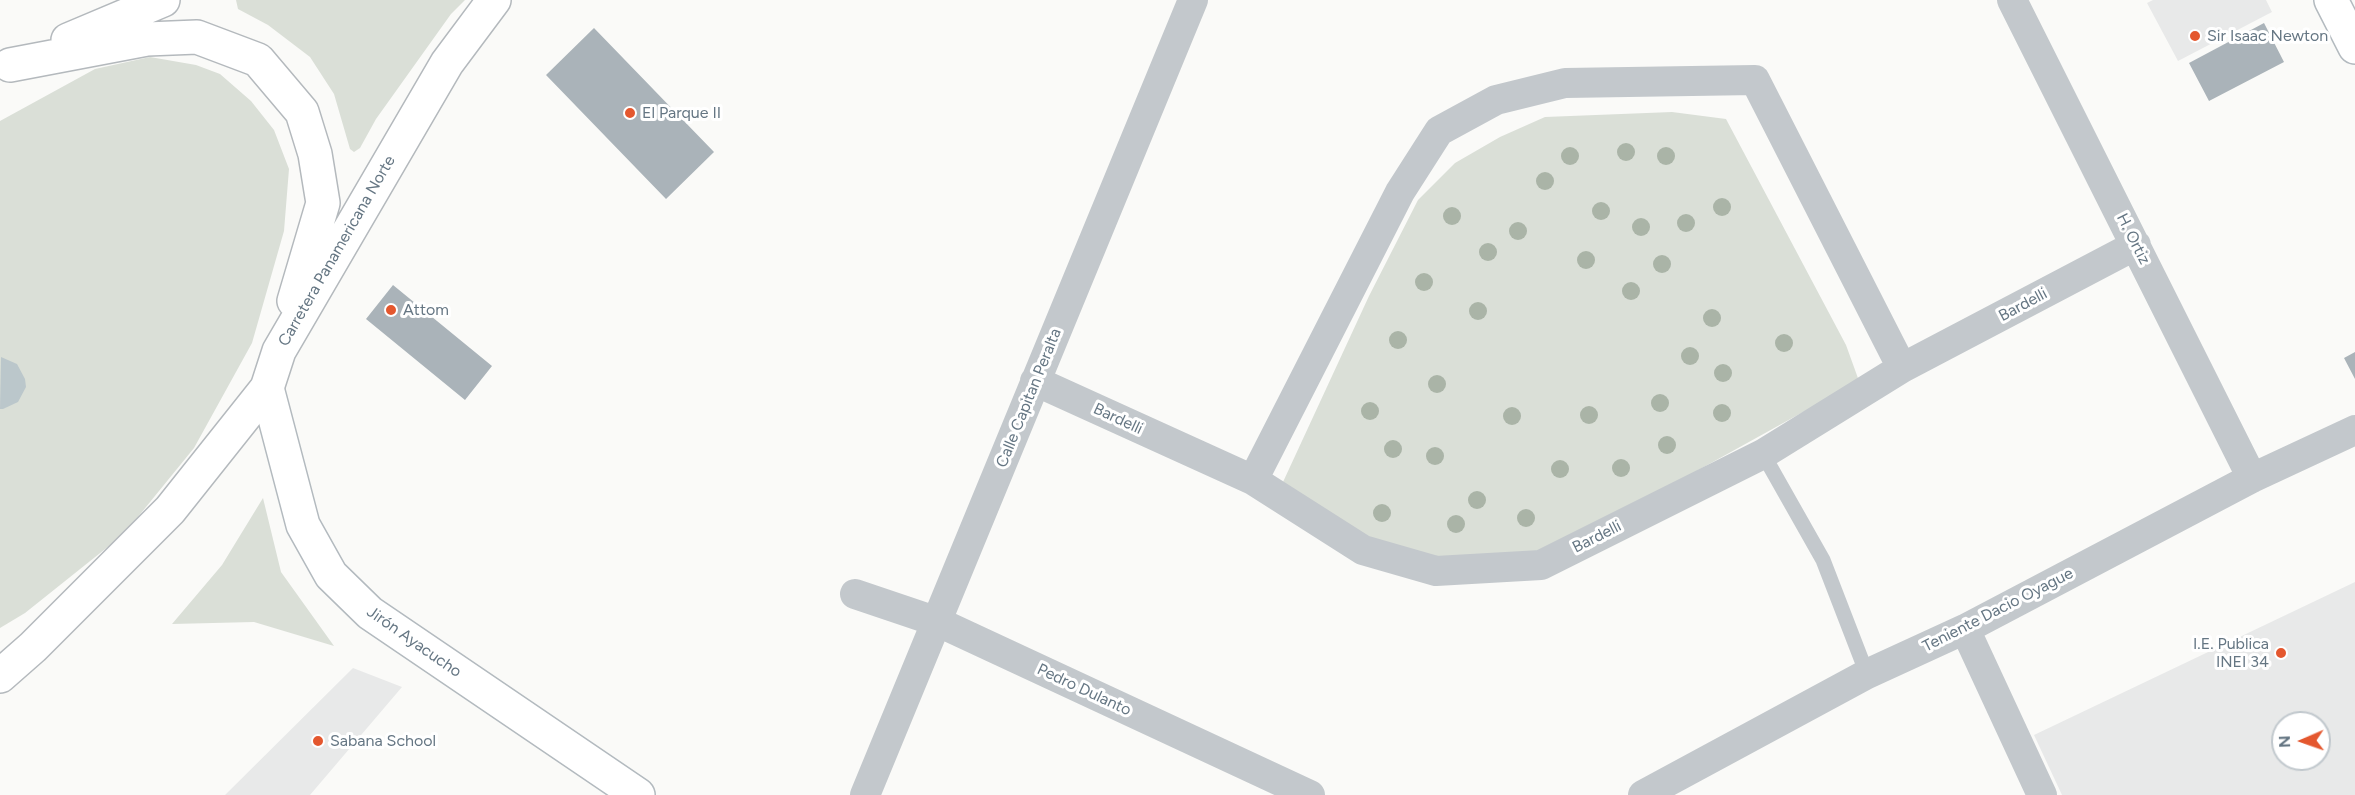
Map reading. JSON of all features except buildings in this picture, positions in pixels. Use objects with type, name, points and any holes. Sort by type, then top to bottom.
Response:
[{"type":"main road","points":[[5,66],[163,0]]},
{"type":"main road","name":"Carretera Panamericana Norte","points":[[0,676],[33,647],[170,510],[267,388],[279,351],[447,63],[494,0]]},
{"type":"main road","points":[[2331,0],[2355,47]]},
{"type":"main road","points":[[5,66],[147,39],[197,37],[258,60],[302,112],[315,154],[323,203],[279,351]]},
{"type":"main road","name":"Jirón Ayacucho","points":[[267,388],[303,525],[331,575],[370,614],[638,795]]},
{"type":"main road","points":[[0,662],[33,647]]},
{"type":"street","name":"Calle Capitan Peralta","points":[[865,795],[1193,0]]},
{"type":"street","name":"H. Ortiz","points":[[2012,0],[2252,478]]},
{"type":"street","points":[[1253,480],[1400,192],[1439,131],[1496,100],[1565,83],[1755,80],[1902,368]]},
{"type":"street","name":"Bardelli","points":[[1035,381],[1253,480],[1363,550],[1436,571],[1541,565],[1763,454],[1902,368],[2136,245]]},
{"type":"street","name":"Teniente Dacio Oyague","points":[[1643,795],[1867,674],[1965,629],[2252,478],[2355,430]]},
{"type":"street","name":"Pedro Dulanto","points":[[855,594],[938,622],[1310,795]]},
{"type":"street","points":[[1965,629],[2043,795]]},
{"type":"lane","points":[[1763,454],[1823,560],[1867,674]]},
{"type":"shaded area","points":[[236,0],[465,0],[451,14],[376,119],[360,148],[354,152],[350,149],[334,94],[310,57],[268,25],[238,9]]},
{"type":"shaded area","name":"Sir Isaac Newton","points":[[2153,0],[2266,0],[2272,12],[2178,61],[2147,3]]},
{"type":"shaded area","points":[[150,57],[196,65],[220,74],[251,101],[274,130],[289,169],[284,231],[252,343],[194,448],[124,534],[25,613],[0,628],[0,121],[95,69]]},
{"type":"shaded area","points":[[1672,112],[1726,119],[1846,345],[1859,381],[1619,514],[1542,551],[1461,562],[1404,555],[1353,530],[1283,482],[1369,296],[1418,200],[1455,163],[1500,137],[1545,117]]},
{"type":"shaded area","points":[[1,357],[17,364],[25,379],[26,387],[18,402],[3,409],[0,409]]},
{"type":"shaded area","points":[[263,498],[281,572],[334,646],[254,622],[172,624],[222,565]]},
{"type":"shaded area","name":"I.E. Publica INEI 34","points":[[2355,582],[2355,795],[2062,795],[2034,735]]},
{"type":"shaded area","name":"Sabana School","points":[[353,668],[402,687],[310,795],[225,795]]},
{"type":"place","name":"Sir Isaac Newton","points":[[2195,36]]},
{"type":"place","name":"El Parque II","points":[[630,113]]},
{"type":"place","name":"Attom","points":[[391,310]]},
{"type":"place","name":"I.E. Publica INEI 34","points":[[2281,653]]},
{"type":"place","name":"Sabana School","points":[[318,741]]}]
